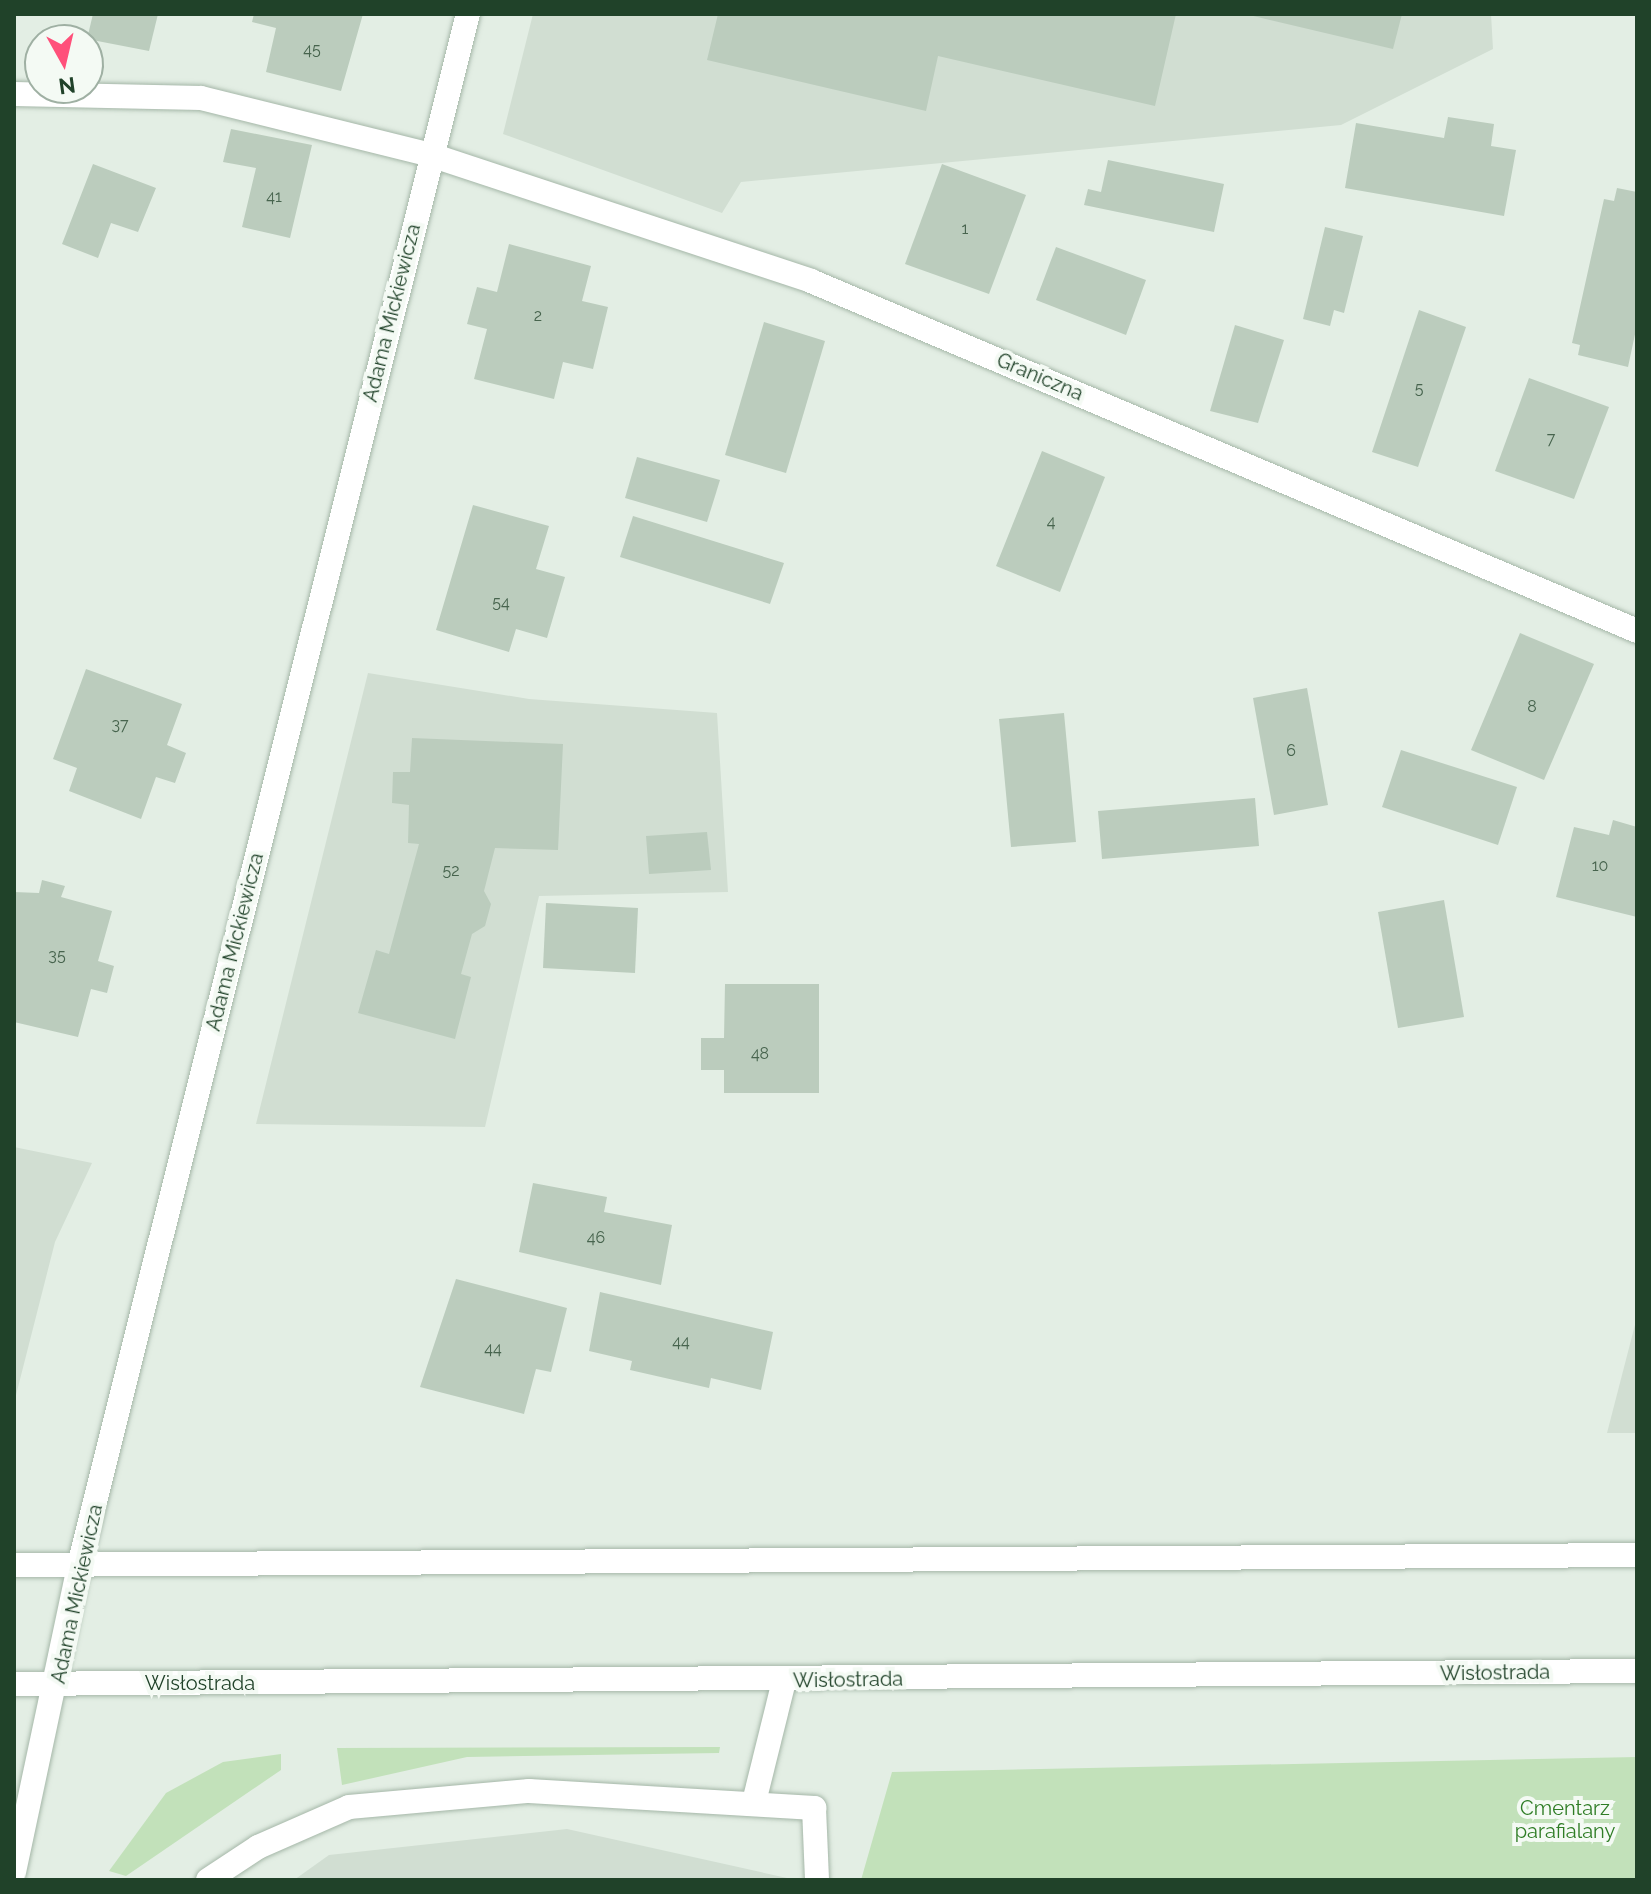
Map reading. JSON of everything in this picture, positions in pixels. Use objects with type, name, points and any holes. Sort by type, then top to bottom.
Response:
[{"type":"main road","name":"Adama Mickiewicza","points":[[14,1872],[58,1684],[79,1565],[468,14]]},
{"type":"main road","name":"Graniczna","points":[[14,94],[201,98],[431,155],[811,281],[1637,631]]},
{"type":"main road","points":[[14,1565],[1637,1555]]},
{"type":"main road","name":"Wisłostrada","points":[[14,1684],[784,1681],[1637,1671]]},
{"type":"main road","points":[[754,1802],[784,1681]]},
{"type":"main road","points":[[208,1880],[258,1847],[349,1807],[430,1796],[529,1791],[754,1802],[814,1808],[817,1880]]},
{"type":"shaded area","points":[[533,14],[1491,14],[1493,49],[1341,125],[741,182],[722,213],[503,134]]},
{"type":"shaded area","points":[[368,673],[529,699],[717,713],[728,892],[539,896],[485,1127],[256,1124]]},
{"type":"shaded area","points":[[14,1147],[92,1163],[55,1242],[14,1403]]},
{"type":"shaded area","points":[[1637,1317],[1637,1433],[1607,1433]]},
{"type":"shaded area","points":[[567,1829],[796,1880],[294,1880],[329,1855]]},
{"type":"green space","points":[[720,1747],[719,1753],[467,1757],[342,1785],[337,1748]]},
{"type":"green space","points":[[281,1754],[281,1770],[126,1876],[109,1871],[166,1793],[223,1762]]},
{"type":"green space","name":"Cmentarz parafialany","points":[[1637,1757],[1637,1880],[861,1880],[892,1772]]},
{"type":"building","points":[[93,14],[158,14],[149,51],[104,42],[104,24],[91,24]]},
{"type":"building","points":[[254,14],[363,14],[341,91],[266,72],[276,28],[252,22]]},
{"type":"building","points":[[718,14],[1176,14],[1155,106],[938,56],[926,111],[707,60]]},
{"type":"building","points":[[1245,14],[1402,14],[1393,49]]},
{"type":"building","points":[[1448,117],[1494,124],[1491,146],[1516,150],[1504,216],[1345,188],[1356,123],[1444,138]]},
{"type":"building","points":[[231,129],[312,145],[290,238],[242,227],[256,168],[223,162]]},
{"type":"building","points":[[1108,160],[1224,184],[1214,232],[1084,205],[1088,189],[1101,192]]},
{"type":"building","points":[[93,164],[156,188],[138,232],[111,223],[98,258],[62,244]]},
{"type":"building","points":[[942,164],[1026,195],[989,294],[905,264]]},
{"type":"building","points":[[1617,188],[1637,192],[1637,325],[1628,367],[1578,355],[1580,345],[1572,343],[1604,199],[1614,201]]},
{"type":"building","points":[[1325,227],[1363,236],[1344,313],[1334,310],[1330,326],[1303,319]]},
{"type":"building","points":[[509,244],[591,266],[582,301],[608,307],[593,369],[563,362],[554,399],[474,379],[487,329],[467,324],[477,287],[497,292]]},
{"type":"building","points":[[1056,247],[1146,280],[1126,335],[1036,300]]},
{"type":"building","points":[[1419,310],[1466,327],[1418,467],[1372,452]]},
{"type":"building","points":[[764,322],[825,341],[786,473],[725,455]]},
{"type":"building","points":[[1235,325],[1284,340],[1258,423],[1210,411]]},
{"type":"building","points":[[1529,378],[1609,407],[1574,499],[1495,471]]},
{"type":"building","points":[[1042,451],[1105,477],[1060,592],[996,566]]},
{"type":"building","points":[[637,457],[720,480],[707,522],[625,498]]},
{"type":"building","points":[[473,505],[549,526],[536,569],[565,577],[547,638],[516,629],[509,652],[436,630]]},
{"type":"building","points":[[633,516],[784,563],[770,604],[620,557]]},
{"type":"building","points":[[1520,633],[1594,664],[1544,780],[1471,750]]},
{"type":"building","points":[[86,669],[182,704],[167,745],[186,753],[175,783],[156,777],[141,819],[69,791],[77,768],[53,759]]},
{"type":"building","points":[[1307,688],[1328,805],[1274,815],[1253,698]]},
{"type":"building","points":[[1064,713],[1076,842],[1011,847],[999,719]]},
{"type":"building","points":[[412,738],[563,744],[558,850],[495,848],[484,891],[491,904],[485,926],[472,934],[461,974],[471,977],[455,1039],[358,1013],[376,950],[389,954],[419,844],[408,843],[409,805],[392,803],[393,772],[410,772]]},
{"type":"building","points":[[1401,750],[1517,787],[1498,845],[1382,807]]},
{"type":"building","points":[[1255,798],[1259,846],[1102,859],[1098,811]]},
{"type":"building","points":[[1613,820],[1637,827],[1637,917],[1556,897],[1574,827],[1609,835]]},
{"type":"building","points":[[707,832],[711,870],[649,874],[646,836]]},
{"type":"building","points":[[42,880],[65,886],[61,897],[112,911],[98,961],[114,966],[107,993],[91,989],[78,1037],[14,1022],[14,892],[39,893]]},
{"type":"building","points":[[1444,900],[1464,1017],[1398,1028],[1378,912]]},
{"type":"building","points":[[546,903],[638,908],[635,973],[543,968]]},
{"type":"building","points":[[725,984],[819,984],[819,1093],[724,1093],[724,1070],[701,1070],[701,1038],[724,1038]]},
{"type":"building","points":[[533,1183],[607,1197],[604,1212],[672,1225],[661,1285],[519,1252]]},
{"type":"building","points":[[456,1279],[567,1308],[551,1372],[536,1369],[524,1414],[420,1387]]},
{"type":"building","points":[[600,1292],[773,1332],[761,1390],[711,1378],[709,1388],[630,1370],[632,1361],[589,1351]]}]
